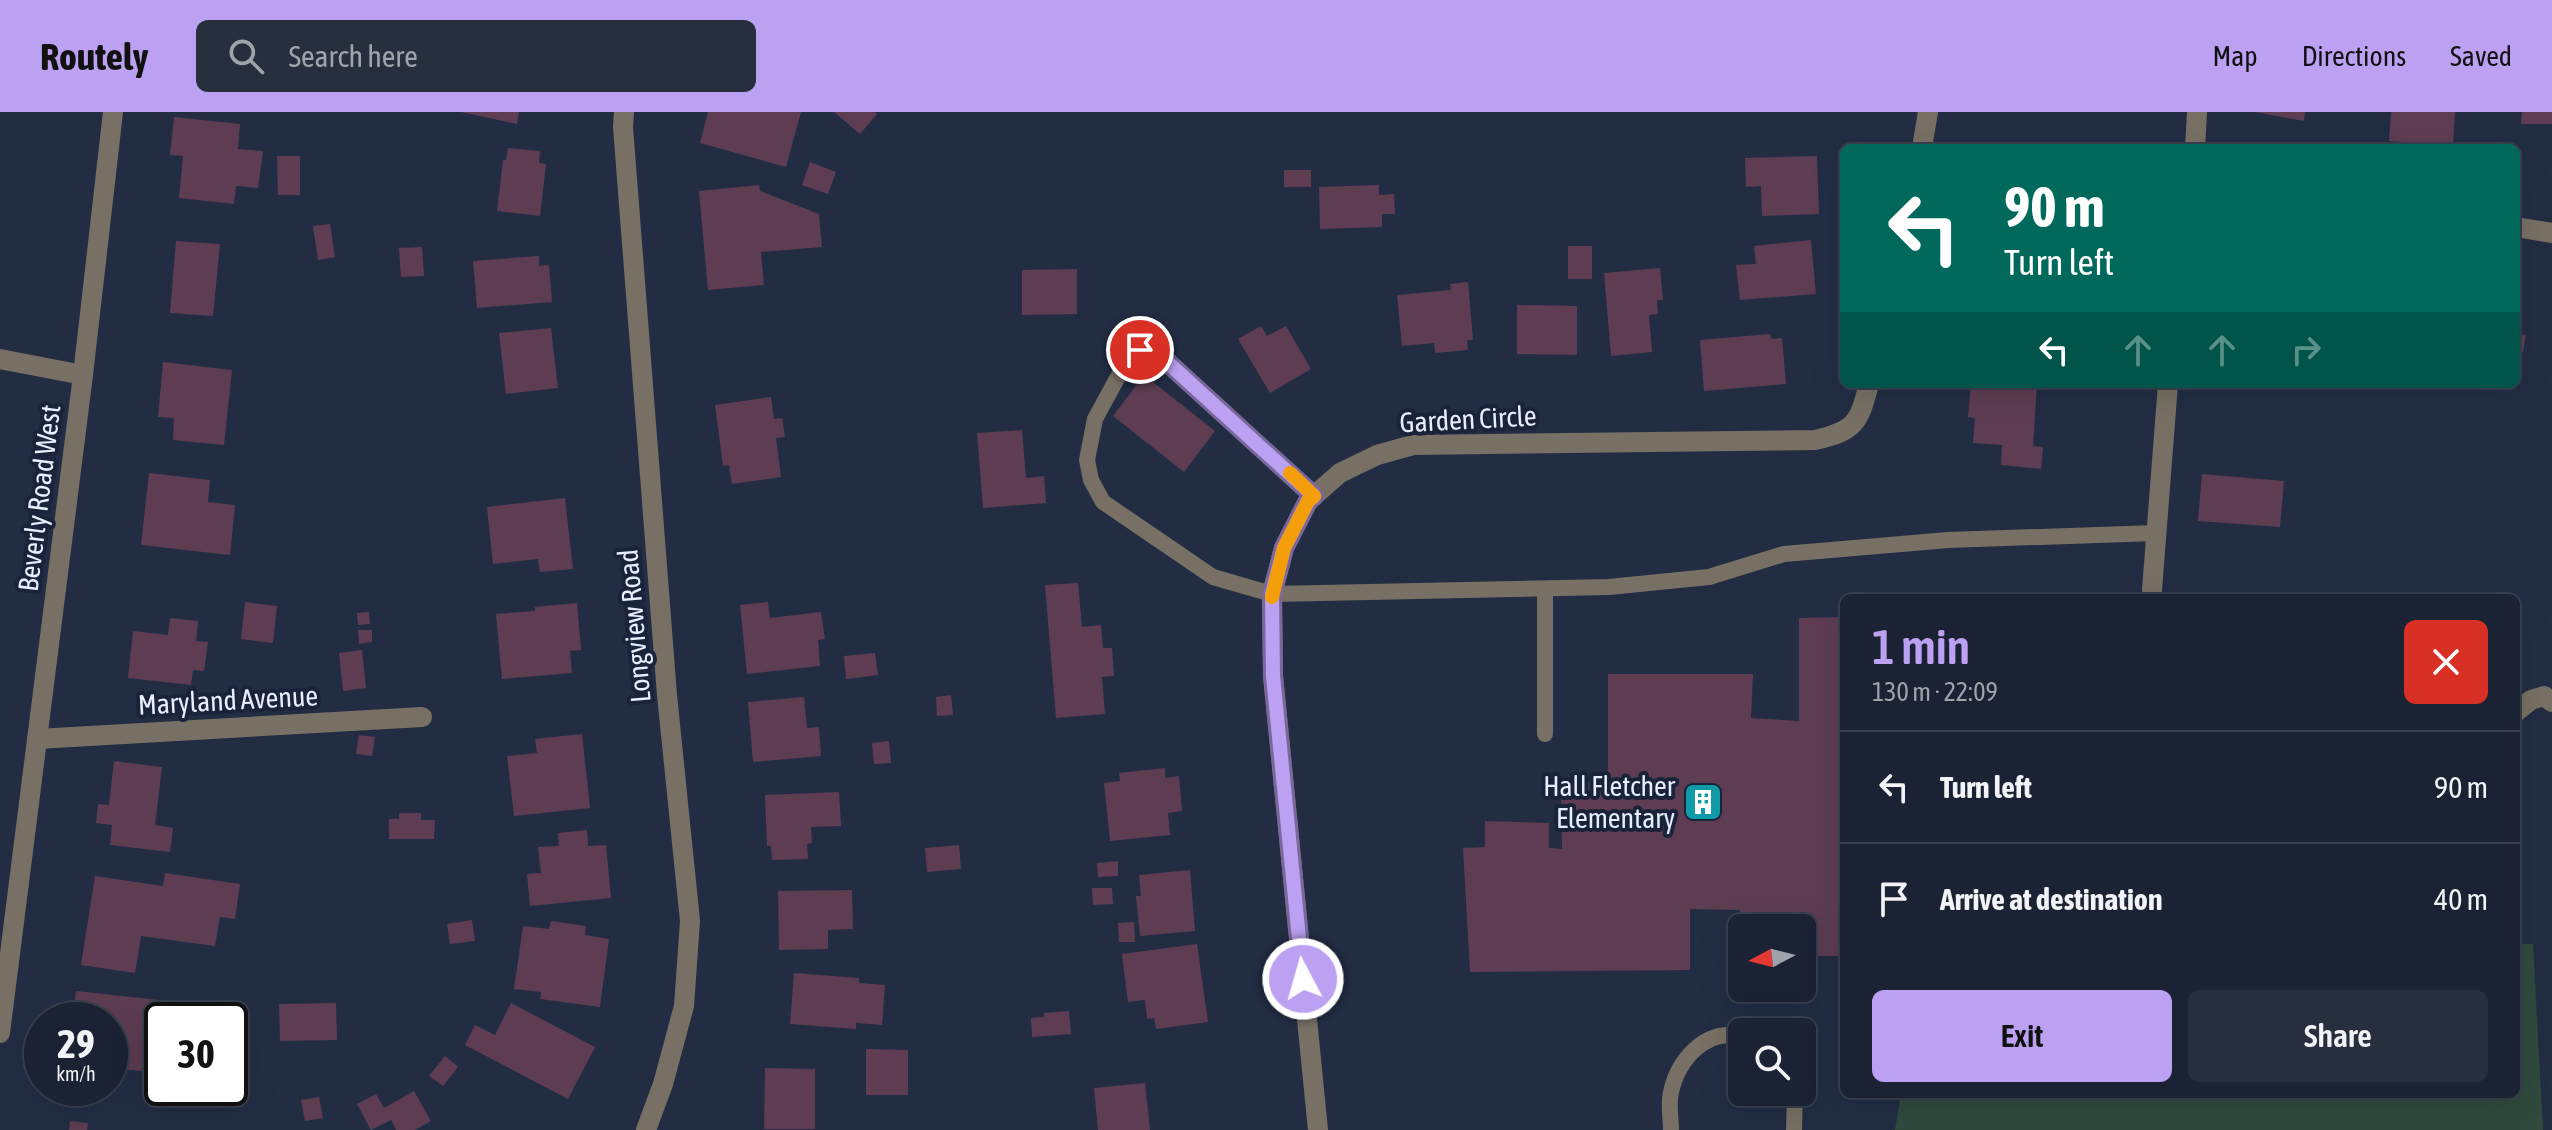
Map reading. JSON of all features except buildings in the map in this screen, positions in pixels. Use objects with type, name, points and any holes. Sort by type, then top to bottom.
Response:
[{"type":"street","name":"Beverly Road West","points":[[0,1033],[113,112]]},
{"type":"street","name":"Longview Road","points":[[624,112],[667,695],[690,921],[684,1006],[663,1084],[646,1130]]},
{"type":"street","points":[[1923,144],[1928,112]]},
{"type":"street","points":[[2195,144],[2197,112]]},
{"type":"street","points":[[2520,228],[2552,233]]},
{"type":"street","points":[[0,359],[83,375]]},
{"type":"street","name":"Garden Circle","points":[[1318,1130],[1273,676],[1272,594],[1284,548],[1308,501],[1340,473],[1377,455],[1413,445],[1815,440],[1841,434],[1857,420],[1868,388]]},
{"type":"street","points":[[2152,590],[2168,388]]},
{"type":"street","points":[[2520,709],[2539,697],[2544,696],[2552,702]]},
{"type":"street","name":"Maryland Avenue","points":[[37,739],[422,717]]},
{"type":"lane","points":[[1314,496],[1154,350],[1140,350],[1120,373],[1095,419],[1087,460],[1091,480],[1103,502],[1213,577],[1272,594],[1609,587],[1709,577],[1784,554],[1948,540],[2157,533]]},
{"type":"lane","points":[[1545,589],[1545,734]]},
{"type":"lane","points":[[1671,1130],[1670,1093],[1682,1060],[1703,1042],[1728,1036]]},
{"type":"lane","points":[[1794,1130],[1795,1106]]},
{"type":"green space","points":[[2520,944],[2533,944],[2543,1130],[1895,1130],[1900,1098],[2520,1098]]},
{"type":"slow traffic","points":[[1272,597],[1284,548],[1308,501],[1314,496],[1290,473]]},
{"type":"place","name":"Hall Fletcher Elementary","points":[[1703,802]]},
{"type":"route","points":[[1140,350],[1154,350],[1314,496],[1308,501],[1284,548],[1272,594],[1273,676],[1303,979]]}]
